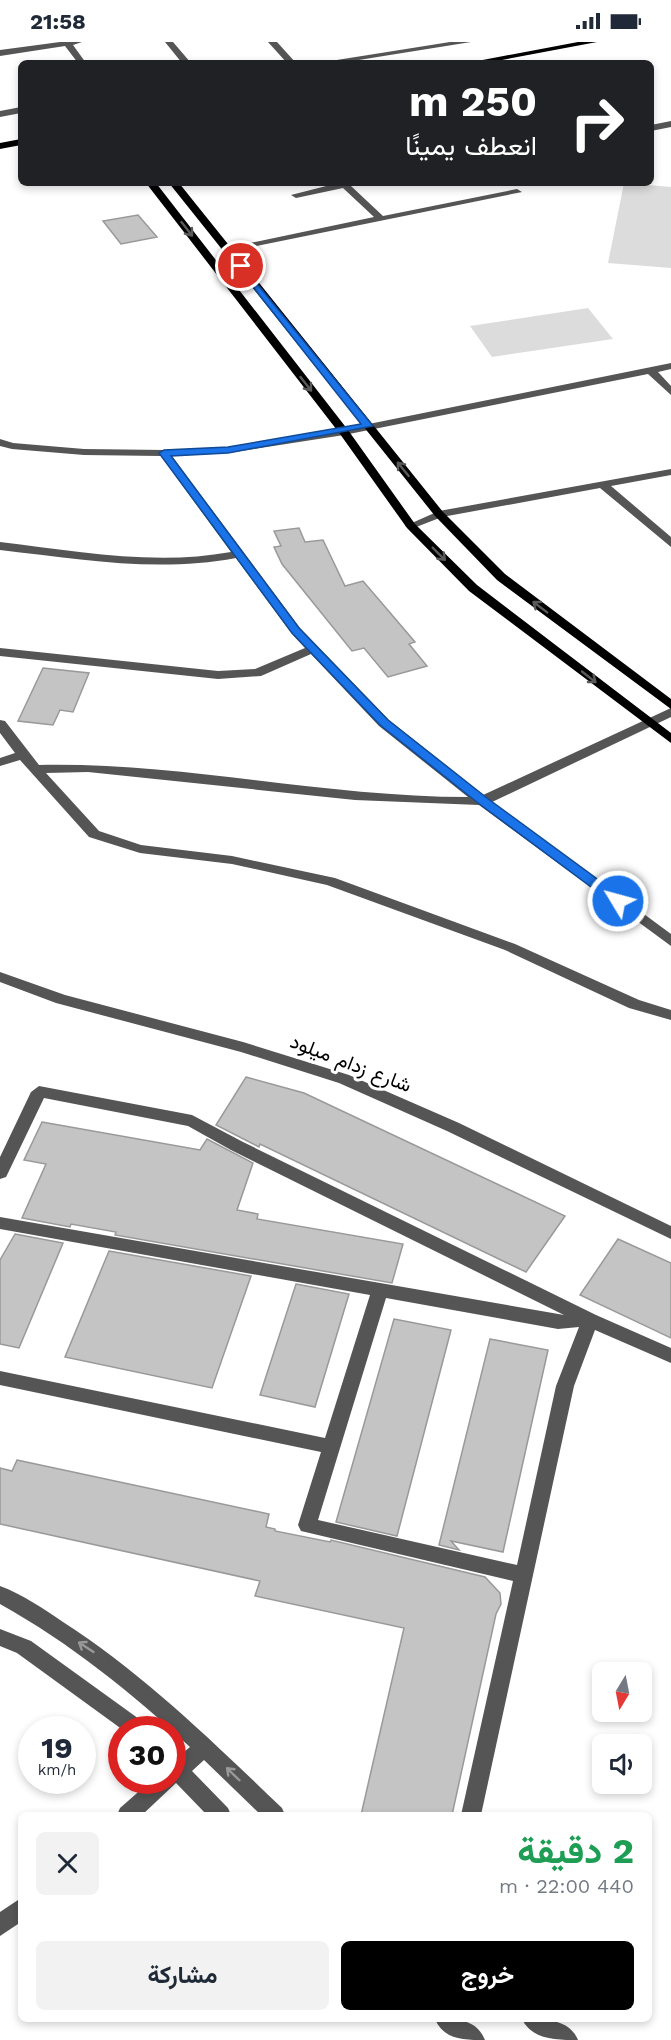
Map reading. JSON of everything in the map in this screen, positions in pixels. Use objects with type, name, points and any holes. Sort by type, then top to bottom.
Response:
[{"type":"main road","points":[[488,60],[593,42]]},
{"type":"main road","points":[[0,146],[18,143]]},
{"type":"main road","points":[[153,186],[344,432],[411,526],[472,588],[671,739]]},
{"type":"main road","points":[[176,186],[439,514],[501,577],[671,705]]},
{"type":"street","points":[[0,53],[78,42]]},
{"type":"street","points":[[169,42],[184,60]]},
{"type":"street","points":[[272,42],[289,60]]},
{"type":"street","points":[[335,60],[375,51],[467,42]]},
{"type":"street","points":[[67,43],[80,60]]},
{"type":"street","points":[[375,51],[386,60]]},
{"type":"street","points":[[0,114],[18,111]]},
{"type":"street","points":[[654,127],[671,124]]},
{"type":"street","points":[[296,195],[337,186]]},
{"type":"street","points":[[348,186],[381,219]]},
{"type":"street","points":[[227,249],[517,192],[511,186]]},
{"type":"street","points":[[4,444],[84,452],[164,453],[228,450],[344,432],[671,366]]},
{"type":"street","points":[[650,370],[671,392]]},
{"type":"street","points":[[164,453],[296,631],[384,723],[482,801],[671,941]]},
{"type":"street","points":[[411,526],[439,514],[604,486],[671,472]]},
{"type":"street","points":[[604,486],[671,543]]},
{"type":"street","points":[[0,546],[159,562],[192,562],[238,554]]},
{"type":"street","points":[[0,652],[218,675],[257,673],[313,649]]},
{"type":"street","points":[[35,769],[88,768],[355,796],[482,801],[671,712]]},
{"type":"street","points":[[0,724],[23,755],[84,825],[94,834],[109,841],[140,849],[232,860],[330,881],[453,925],[634,1004],[671,1015]]},
{"type":"street","points":[[0,762],[23,755]]},
{"type":"street","name":"شارع زدام ميلود","points":[[0,977],[61,999],[243,1047],[344,1079],[453,1127],[671,1233]]},
{"type":"street","points":[[0,1173],[39,1092],[192,1121],[237,1146],[590,1320],[671,1356]]},
{"type":"street","points":[[0,1223],[558,1322],[590,1320]]},
{"type":"street","points":[[380,1290],[307,1525],[524,1575]]},
{"type":"street","points":[[472,1812],[565,1386],[590,1320]]},
{"type":"street","points":[[0,1378],[331,1447]]},
{"type":"street","points":[[0,1594],[93,1651],[204,1747],[272,1812]]},
{"type":"street","points":[[0,1637],[24,1647],[120,1716]]},
{"type":"street","points":[[186,1762],[204,1747]]},
{"type":"street","points":[[186,1785],[218,1812]]},
{"type":"street","points":[[130,1812],[150,1794]]},
{"type":"street","points":[[0,1926],[18,1911]]},
{"type":"street","points":[[450,2022],[474,2040]]},
{"type":"street","points":[[538,2022],[567,2040]]},
{"type":"shaded area","points":[[623,186],[671,187],[671,268],[608,263]]},
{"type":"shaded area","points":[[588,308],[613,339],[492,357],[470,326]]},
{"type":"building","points":[[138,215],[157,237],[121,244],[103,221]]},
{"type":"building","points":[[299,528],[305,542],[323,540],[345,586],[363,581],[415,642],[409,644],[427,666],[388,677],[364,648],[352,651],[282,564],[274,547],[281,546],[274,531]]},
{"type":"building","points":[[43,668],[89,673],[73,712],[60,710],[53,725],[18,721]]},
{"type":"building","points":[[246,1077],[304,1093],[565,1216],[526,1272],[216,1125]]},
{"type":"building","points":[[42,1122],[200,1150],[207,1139],[253,1163],[237,1210],[258,1214],[257,1219],[403,1244],[392,1283],[115,1235],[116,1232],[71,1224],[70,1227],[22,1218],[46,1164],[24,1160]]},
{"type":"building","points":[[15,1234],[63,1243],[19,1348],[0,1344],[0,1260]]},
{"type":"building","points":[[618,1239],[671,1263],[671,1338],[580,1295]]},
{"type":"building","points":[[109,1251],[251,1276],[212,1388],[65,1357]]},
{"type":"building","points":[[296,1284],[349,1294],[315,1407],[260,1395]]},
{"type":"building","points":[[394,1319],[451,1330],[397,1536],[336,1522]]},
{"type":"building","points":[[490,1339],[548,1350],[503,1552],[451,1541],[459,1550],[439,1545]]},
{"type":"building","points":[[17,1460],[269,1514],[266,1527],[275,1529],[275,1531],[330,1542],[331,1540],[485,1577],[500,1593],[501,1604],[496,1614],[453,1812],[362,1812],[404,1628],[255,1596],[260,1581],[0,1524],[0,1468],[12,1471]]},
{"type":"route","points":[[241,266],[368,426],[344,432],[228,450],[164,453],[296,631],[384,723],[482,801],[618,901]]}]
